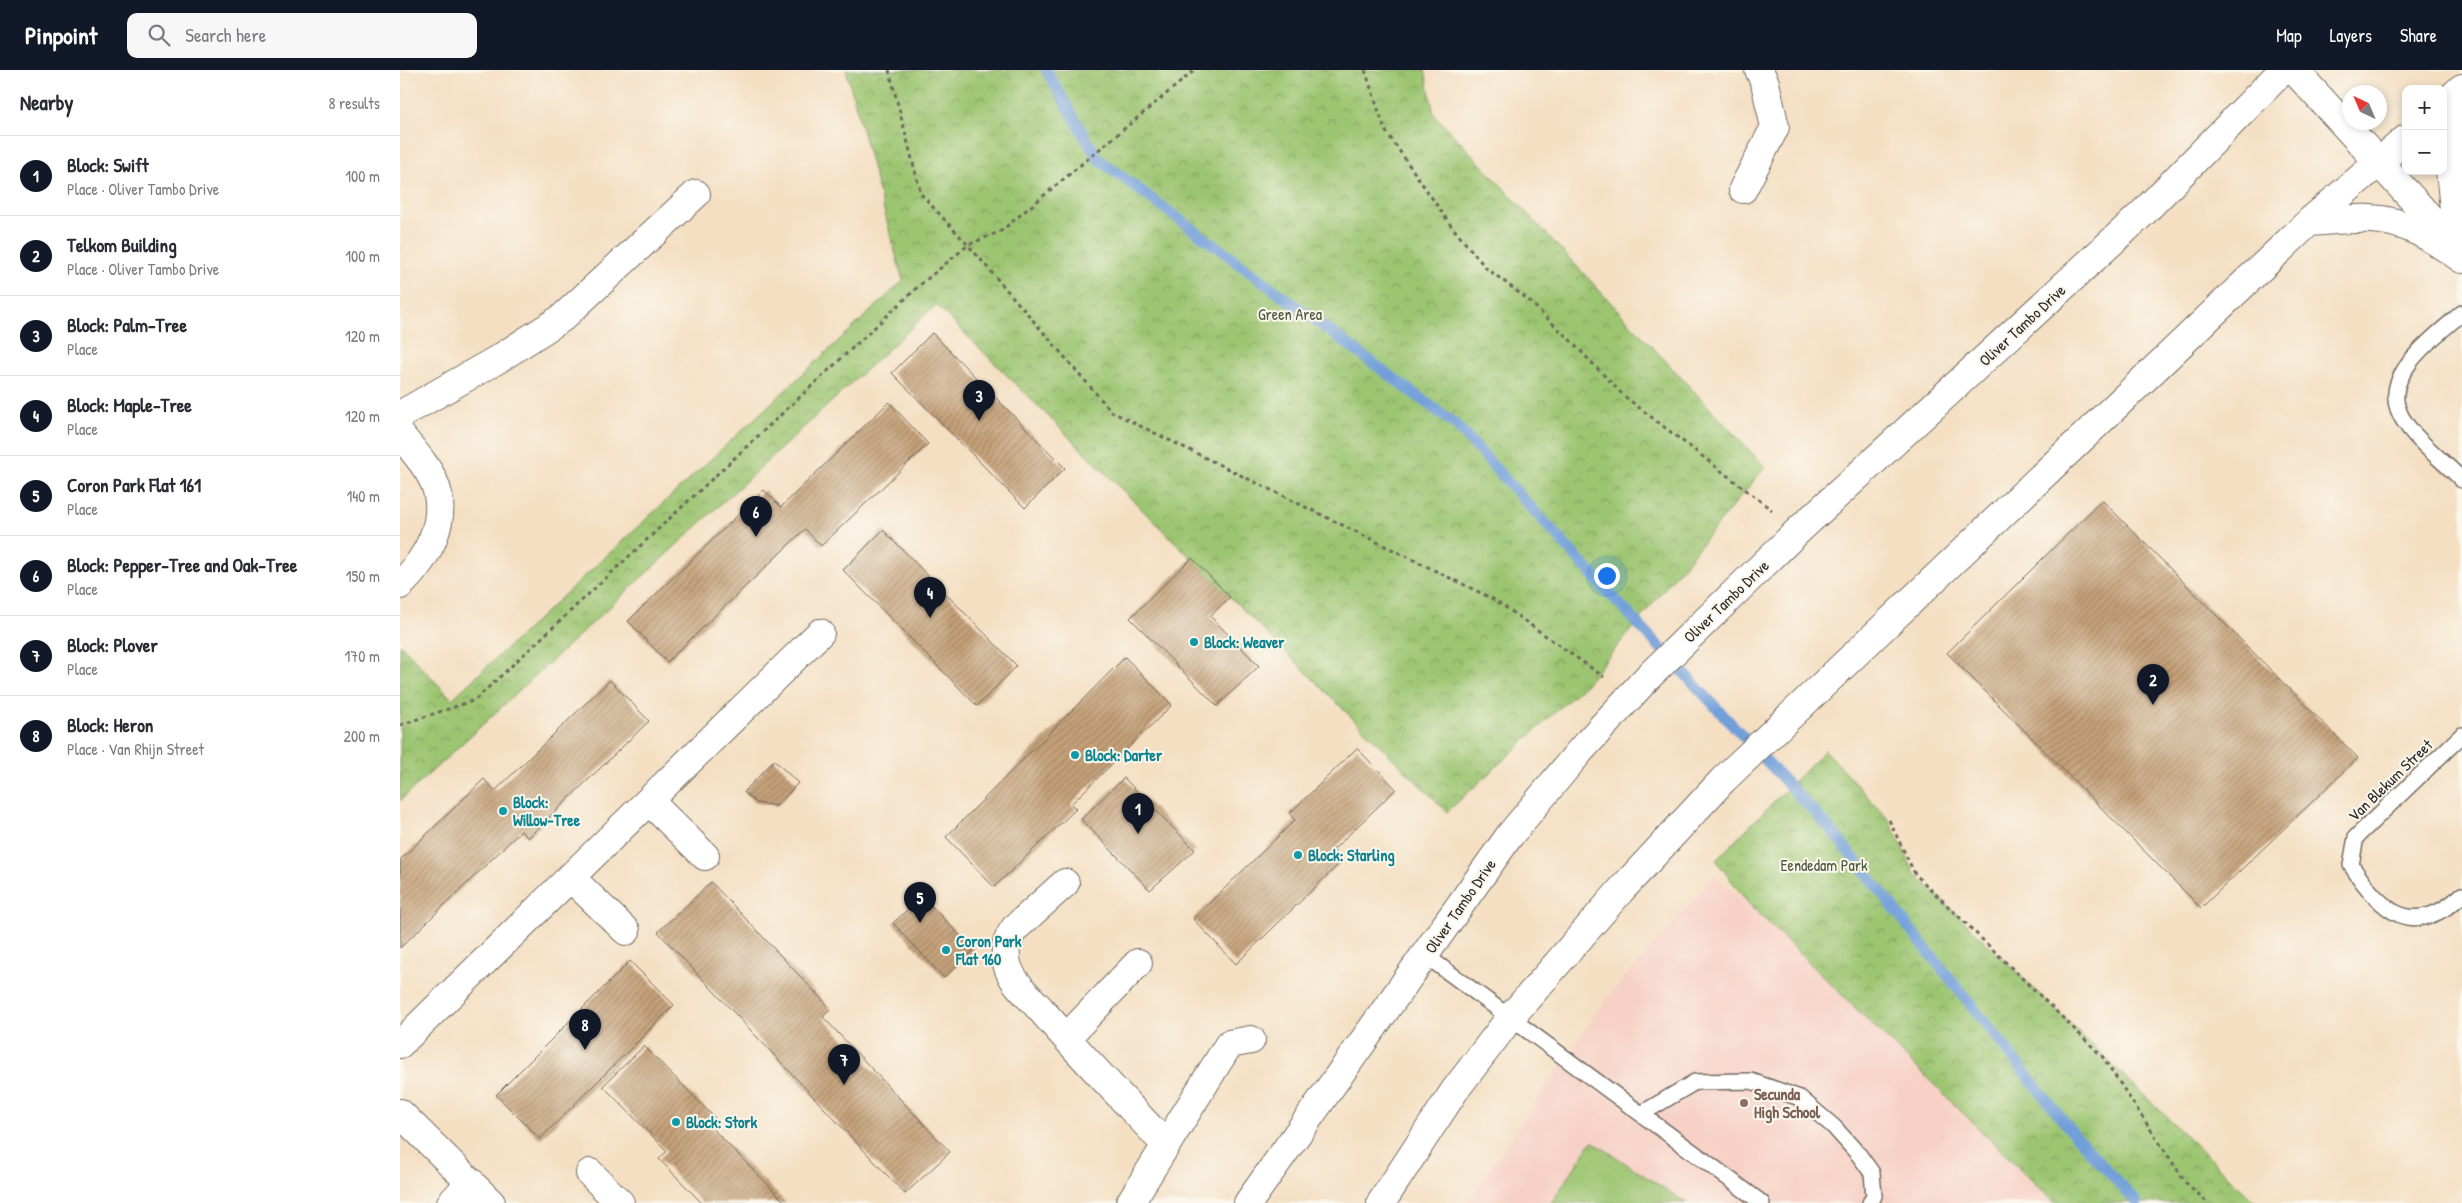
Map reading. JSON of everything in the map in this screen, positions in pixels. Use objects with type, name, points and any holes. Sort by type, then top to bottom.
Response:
[{"type":"street","points":[[1743,190],[1775,127],[1765,83],[1759,70]]},
{"type":"street","name":"Oliver Tambo Drive","points":[[1248,1203],[1510,836],[1580,750],[1639,687],[1799,530],[2143,213],[2283,70]]},
{"type":"street","points":[[2294,70],[2461,254]]},
{"type":"street","points":[[2447,101],[2462,88]]},
{"type":"street","points":[[2461,254],[2450,170],[2451,140],[2462,115]]},
{"type":"street","points":[[1381,1203],[1455,1090],[1510,1018],[1621,890],[1724,780],[2308,222],[2402,143]]},
{"type":"street","points":[[400,415],[500,358],[562,318],[696,194]]},
{"type":"street","points":[[2308,222],[2371,219],[2396,222],[2461,254]]},
{"type":"street","points":[[400,434],[434,481],[440,506],[434,538],[416,569],[400,585]]},
{"type":"street","points":[[400,1044],[820,633]]},
{"type":"street","points":[[649,801],[705,856]]},
{"type":"street","points":[[570,878],[626,931]]},
{"type":"street","points":[[1065,883],[1015,928],[1008,938],[1004,951],[1008,968],[1017,983],[1066,1038],[1166,1145]]},
{"type":"street","points":[[1066,1038],[1138,963]]},
{"type":"street","points":[[1130,1203],[1229,1044],[1250,1040]]},
{"type":"street","points":[[400,1113],[491,1203]]},
{"type":"street","points":[[590,1172],[620,1203]]},
{"type":"street","points":[[451,1203],[471,1182]]},
{"type":"lane","points":[[2462,313],[2406,367],[2398,381],[2396,398],[2398,410],[2413,432],[2462,480]]},
{"type":"lane","name":"Van Blekum Street","points":[[2462,735],[2356,837],[2351,864],[2369,893],[2397,914],[2421,919],[2448,908],[2462,895]]},
{"type":"lane","points":[[1425,954],[1762,1203]]},
{"type":"lane","points":[[1640,1114],[1695,1082],[1751,1081],[1800,1098],[1834,1127],[1872,1173],[1874,1196],[1870,1203]]},
{"type":"path","points":[[889,70],[921,194],[968,245],[1112,412],[1495,600],[1639,687]]},
{"type":"path","points":[[400,725],[475,700],[913,292],[968,245],[1001,231],[1195,70]]},
{"type":"path","points":[[1365,70],[1385,130],[1452,227],[1486,268],[1526,298],[1624,396],[1799,530]]},
{"type":"path","points":[[1889,820],[1914,874],[2102,1056],[2186,1183],[2208,1203]]},
{"type":"path","points":[[2200,1196],[2203,1203]]},
{"type":"shaded area","name":"Secunda High School","points":[[1714,876],[1748,903],[2055,1203],[1467,1203],[1604,1002]]},
{"type":"green space","name":"Green Area","points":[[846,70],[1425,70],[1434,114],[1765,467],[1587,683],[1447,812],[936,305],[400,801],[400,644],[452,699],[903,281]]},
{"type":"green space","name":"Eendedam Park","points":[[1825,750],[1889,820],[1915,874],[2256,1203],[2055,1203],[1748,903],[1716,860]]},
{"type":"green space","points":[[1592,1141],[1686,1203],[1551,1203]]},
{"type":"building","points":[[932,333],[1065,468],[1025,508],[892,373]]},
{"type":"building","points":[[889,402],[928,444],[821,546],[805,529],[667,662],[628,621],[764,490],[781,507]]},
{"type":"building","points":[[2102,500],[2358,758],[2201,908],[1947,653]]},
{"type":"building","points":[[883,530],[1017,666],[977,706],[843,570]]},
{"type":"building","name":"Block: Weaver","points":[[1192,558],[1230,597],[1210,616],[1259,666],[1217,706],[1130,618]]},
{"type":"building","name":"Block: Darter","points":[[1125,657],[1172,705],[1071,804],[1076,809],[994,887],[946,837]]},
{"type":"building","name":"Block: Willow-Tree","points":[[610,680],[649,721],[528,838],[521,831],[400,948],[400,860],[484,779],[495,791]]},
{"type":"building","name":"Block: Starling","points":[[1357,748],[1396,789],[1333,850],[1343,860],[1236,964],[1193,919],[1295,820],[1289,814]]},
{"type":"building","points":[[774,760],[798,783],[777,806],[756,803],[744,792]]},
{"type":"building","points":[[1124,778],[1195,850],[1150,890],[1081,819]]},
{"type":"building","points":[[711,882],[831,1009],[823,1017],[950,1152],[905,1194],[658,932]]},
{"type":"building","points":[[922,896],[974,950],[944,978],[893,923]]},
{"type":"building","points":[[630,961],[674,1005],[540,1139],[496,1095]]},
{"type":"building","name":"Block: Stork","points":[[644,1046],[716,1119],[710,1126],[786,1203],[702,1203],[659,1159],[667,1151],[603,1086]]},
{"type":"waterway","points":[[1046,70],[1098,159],[1455,424],[1608,592],[1832,831],[2074,1134],[2137,1203]]},
{"type":"place","name":"Block: Palm-Tree","points":[[979,421]]},
{"type":"place","name":"Block: Pepper-Tree and Oak-Tree","points":[[756,537]]},
{"type":"place","name":"Block: Maple-Tree","points":[[930,618]]},
{"type":"place","name":"Block: Weaver","points":[[1194,642]]},
{"type":"place","name":"Telkom Building","points":[[2153,705]]},
{"type":"place","name":"Block: Darter","points":[[1075,755]]},
{"type":"place","name":"Block: Willow-Tree","points":[[503,811]]},
{"type":"place","name":"Block: Swift","points":[[1138,834]]},
{"type":"place","name":"Block: Starling","points":[[1298,855]]},
{"type":"place","name":"Coron Park Flat 161","points":[[920,923]]},
{"type":"place","name":"Coron Park Flat 160","points":[[946,950]]},
{"type":"place","name":"Block: Heron","points":[[585,1050]]},
{"type":"place","name":"Block: Plover","points":[[844,1085]]},
{"type":"place","name":"Secunda High School","points":[[1744,1103]]},
{"type":"place","name":"Block: Stork","points":[[676,1122]]}]
